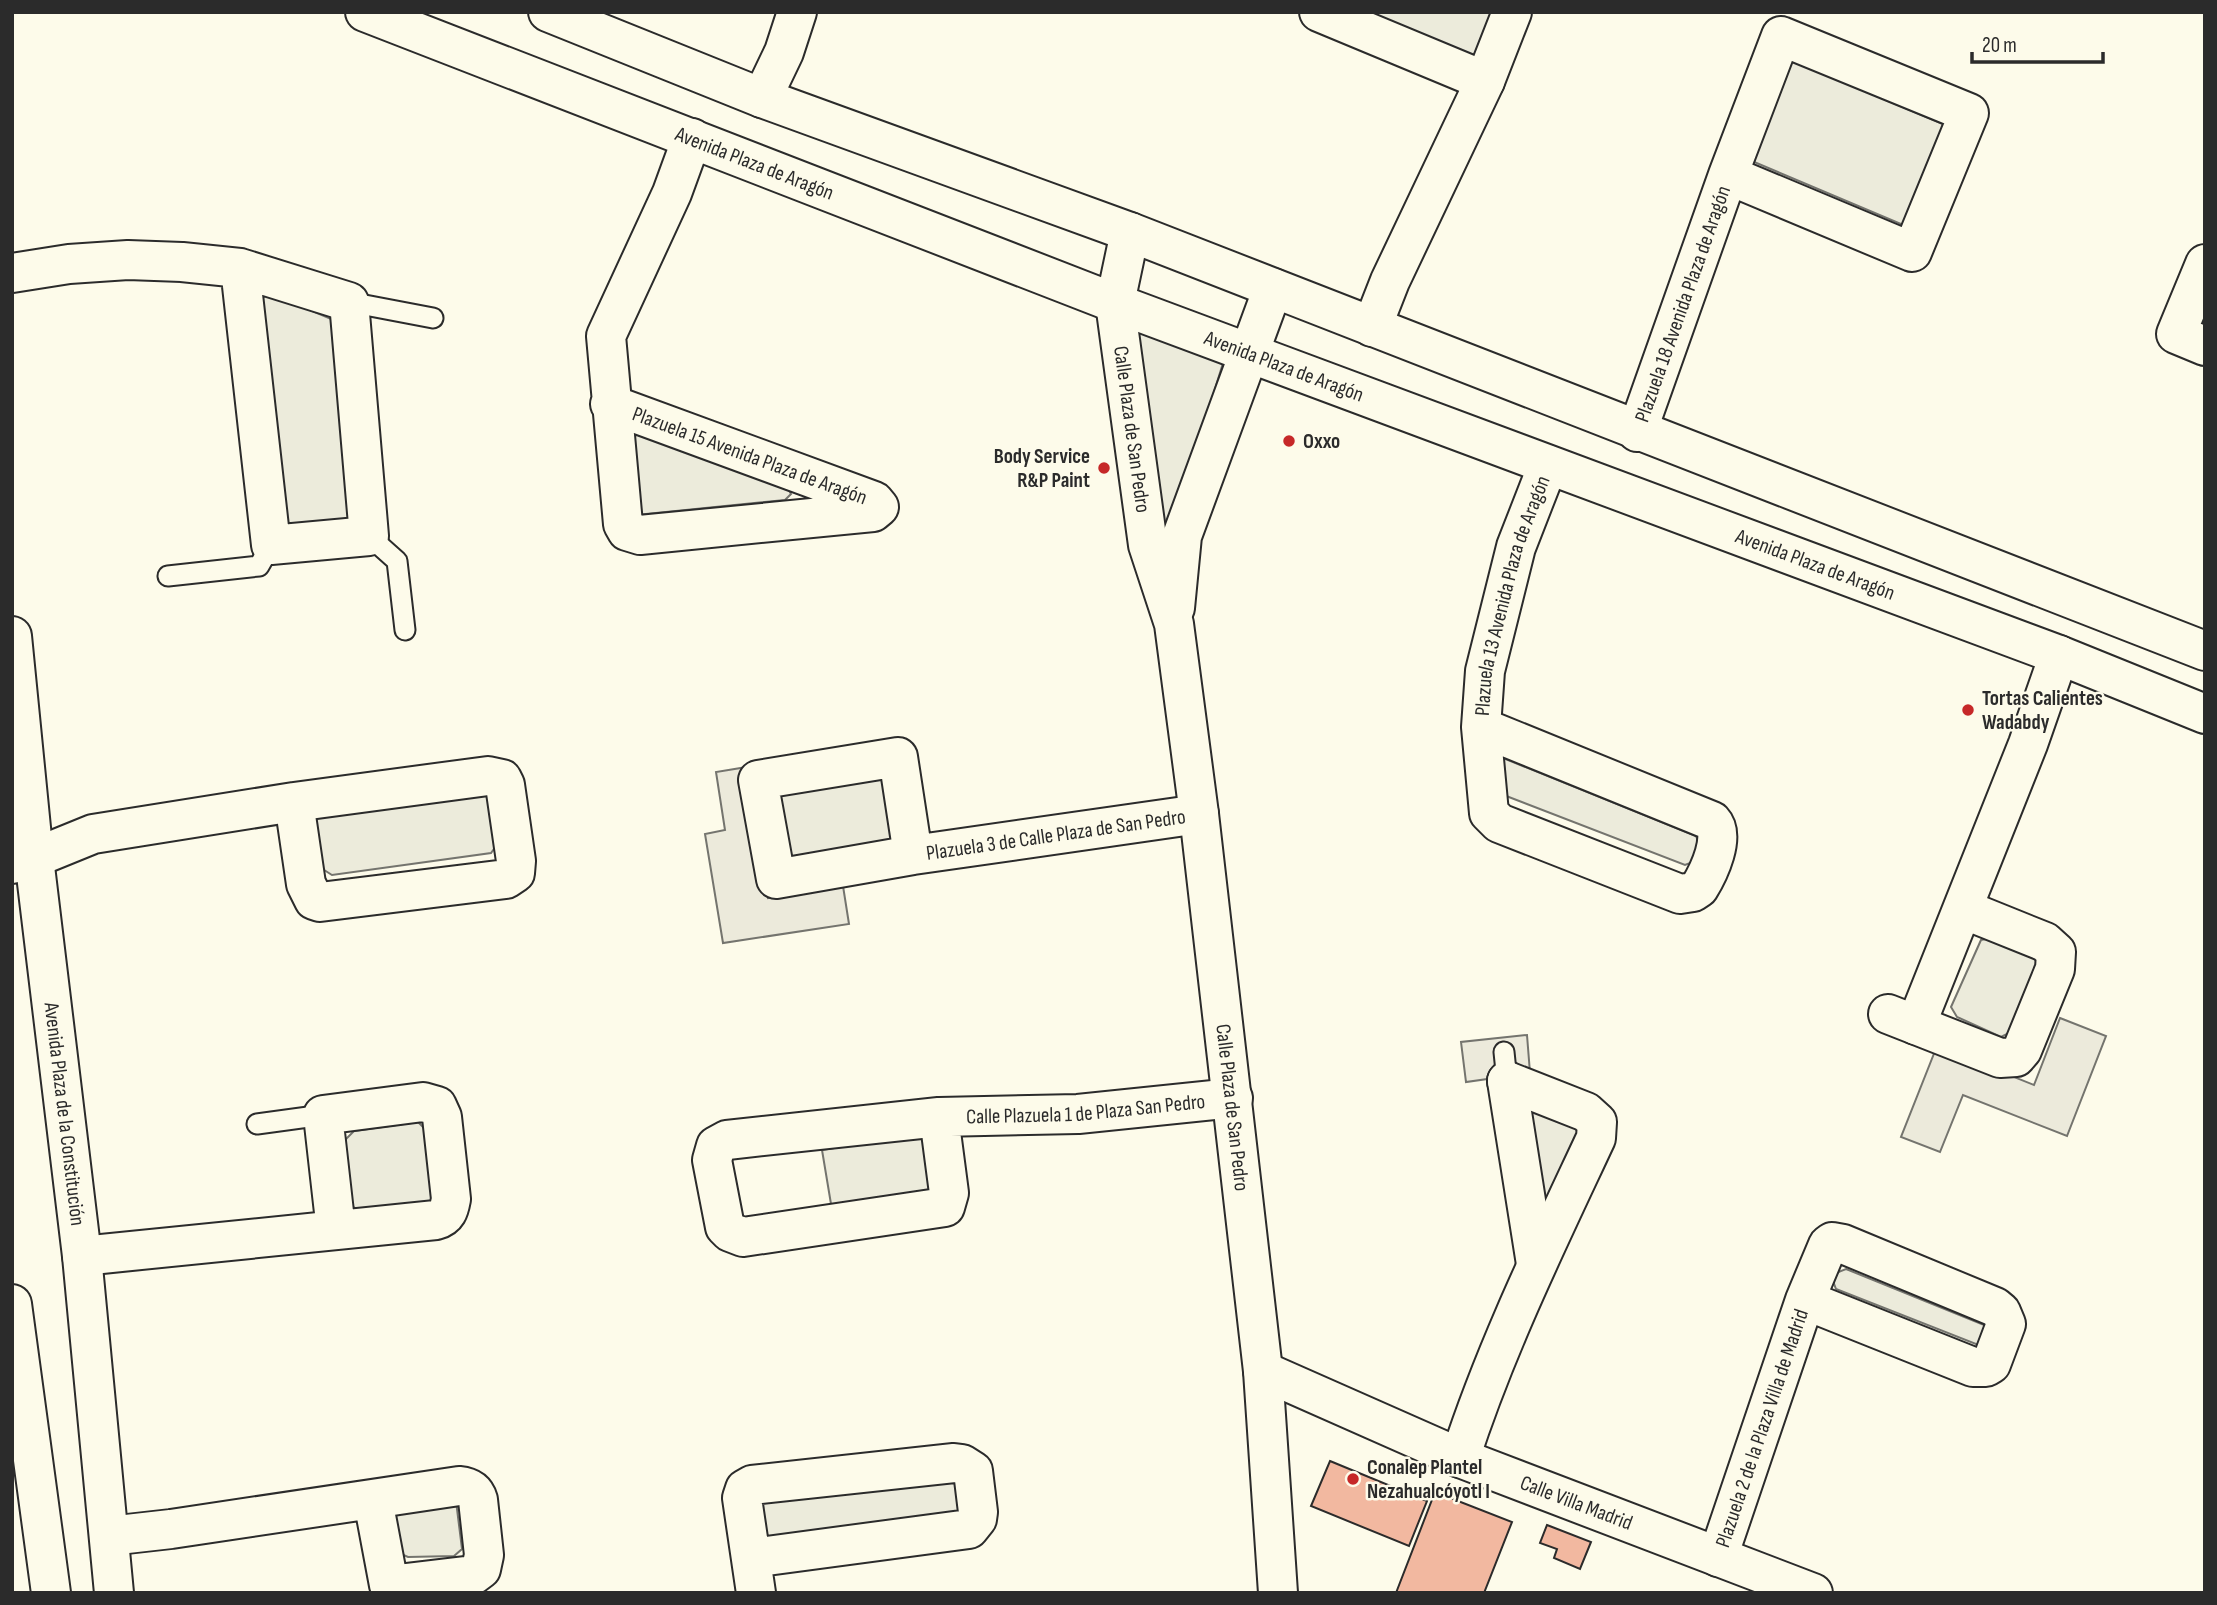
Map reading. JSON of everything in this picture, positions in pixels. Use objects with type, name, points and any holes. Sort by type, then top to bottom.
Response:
[{"type":"street","name":"Avenida Plaza de Aragón","points":[[365,12],[1115,303],[2060,655],[2205,714]]},
{"type":"street","points":[[548,12],[762,98],[1130,232],[1637,432],[2205,651]]},
{"type":"street","points":[[762,98],[784,52],[797,12]]},
{"type":"street","points":[[1319,12],[1485,81]]},
{"type":"street","points":[[1372,327],[1390,281],[1485,81],[1512,12]]},
{"type":"street","name":"Plazuela 18 Avenida Plaza de Aragón","points":[[1637,432],[1728,174],[1781,36],[1969,113],[1912,252],[1728,174]]},
{"type":"street","name":"Plazuela 15 Avenida Plaza de Aragón","points":[[610,404],[874,501],[879,508],[873,512],[640,536],[627,531],[621,517],[610,404],[606,336],[672,193],[692,138]]},
{"type":"street","name":"Calle Plaza de San Pedro","points":[[1130,232],[1115,303],[1148,545],[1174,624],[1199,814],[1263,1371],[1278,1593]]},
{"type":"street","points":[[12,273],[69,264],[128,260],[182,262],[240,268],[349,302],[369,536],[271,545],[240,268]]},
{"type":"street","points":[[2205,264],[2176,334],[2205,346]]},
{"type":"street","name":"Calle Plaza de San Pedro","points":[[1174,624],[1182,536],[1273,288]]},
{"type":"street","name":"Plazuela 13 Avenida Plaza de Aragón","points":[[1482,727],[1712,821],[1719,839],[1699,888],[1680,894],[1493,819],[1487,806],[1482,727],[1485,671],[1516,547],[1548,465]]},
{"type":"street","name":"Avenida Plaza de la Constitución","points":[[12,636],[23,861],[82,1256],[114,1593]]},
{"type":"street","points":[[1963,909],[2045,943],[2056,952],[2055,969],[2026,1042],[2016,1057],[2000,1059],[1902,1020],[1963,909],[2060,655]]},
{"type":"street","points":[[23,861],[93,834],[294,802],[495,776],[502,779],[506,791],[516,861],[515,873],[506,879],[320,902],[314,900],[306,884],[294,802]]},
{"type":"street","name":"Plazuela 3 de Calle Plaza de San Pedro","points":[[913,855],[1199,814]]},
{"type":"street","points":[[1460,1458],[1478,1404],[1536,1264],[1596,1138],[1597,1122],[1593,1115],[1505,1067],[1536,1264]]},
{"type":"street","name":"Calle Plazuela 1 de Plaza San Pedro","points":[[939,1118],[949,1193],[948,1205],[945,1207],[743,1237],[725,1227],[712,1160],[716,1146],[721,1142],[939,1118],[1078,1114],[1233,1098]]},
{"type":"street","points":[[82,1256],[436,1220],[446,1214],[451,1199],[442,1117],[437,1106],[423,1102],[323,1115],[336,1230]]},
{"type":"street","name":"Plazuela 2 de la Plaza Villa de Madrid","points":[[1718,1557],[1805,1300],[1825,1250],[1832,1242],[1995,1307],[2001,1312],[2006,1324],[1991,1363],[1986,1367],[1973,1367],[1805,1300]]},
{"type":"street","points":[[12,1304],[51,1593]]},
{"type":"street","name":"Calle Villa Madrid","points":[[1263,1371],[1460,1458],[1813,1593]]},
{"type":"street","points":[[954,1463],[962,1464],[973,1471],[978,1512],[977,1519],[968,1529],[754,1575],[742,1499],[745,1489],[752,1485],[954,1463]]},
{"type":"street","points":[[109,1536],[459,1486],[471,1489],[478,1500],[484,1563],[478,1573],[387,1589],[373,1500]]},
{"type":"lane","points":[[349,302],[433,318]]},
{"type":"lane","points":[[369,536],[397,561],[405,630]]},
{"type":"lane","points":[[168,576],[259,566],[271,545]]},
{"type":"lane","points":[[257,1124],[323,1115]]},
{"type":"shaded area","points":[[1367,12],[1501,12],[1481,60]]},
{"type":"shaded area","points":[[1789,59],[1950,127],[1908,227],[1747,159]]},
{"type":"shaded area","points":[[265,291],[336,321],[356,520],[281,529],[257,298]]},
{"type":"shaded area","points":[[1133,328],[1223,363],[1171,531],[1165,533]]},
{"type":"shaded area","points":[[630,425],[787,486],[791,494],[785,500],[636,515]]},
{"type":"shaded area","points":[[1498,756],[1696,836],[1701,849],[1698,860],[1685,865],[1501,794]]},
{"type":"shaded area","points":[[747,767],[768,898],[843,886],[849,924],[723,943],[705,834],[725,830],[716,772]]},
{"type":"shaded area","points":[[886,775],[897,841],[791,859],[780,792]]},
{"type":"shaded area","points":[[480,789],[492,798],[499,842],[491,853],[332,875],[321,868],[314,820],[320,811]]},
{"type":"shaded area","points":[[1991,938],[2035,958],[2039,971],[2013,1031],[2001,1037],[1957,1017],[1951,1007],[1981,940]]},
{"type":"shaded area","points":[[2060,1018],[2106,1036],[2067,1136],[1963,1095],[1940,1152],[1901,1137],[1937,1046],[2034,1085]]},
{"type":"shaded area","points":[[1527,1035],[1530,1073],[1466,1082],[1461,1042]]},
{"type":"shaded area","points":[[1529,1101],[1580,1127],[1549,1200],[1542,1204]]},
{"type":"shaded area","points":[[418,1122],[429,1133],[436,1196],[425,1208],[365,1215],[352,1206],[343,1142],[354,1131]]},
{"type":"shaded area","points":[[928,1133],[938,1199],[833,1216],[822,1150]]},
{"type":"shaded area","points":[[1846,1269],[1994,1329],[1986,1348],[1836,1289],[1833,1281],[1836,1273]]},
{"type":"shaded area","points":[[963,1474],[967,1518],[760,1541],[755,1497]]},
{"type":"shaded area","points":[[456,1501],[462,1549],[454,1556],[408,1557],[401,1554],[391,1507]]},
{"type":"building","points":[[1330,1461],[1427,1501],[1409,1546],[1311,1506]]},
{"type":"building","points":[[1435,1492],[1512,1522],[1484,1593],[1396,1593]]},
{"type":"building","points":[[1547,1525],[1591,1542],[1580,1569],[1554,1558],[1557,1549],[1540,1543]]},
{"type":"place","name":"Oxxo","points":[[1289,441]]},
{"type":"place","name":"Body Service R&P Paint","points":[[1104,468]]},
{"type":"place","name":"Tortas Calientes Wadabdy","points":[[1968,710]]},
{"type":"place","name":"Conalep Plantel Nezahualcóyotl I","points":[[1353,1479]]}]
